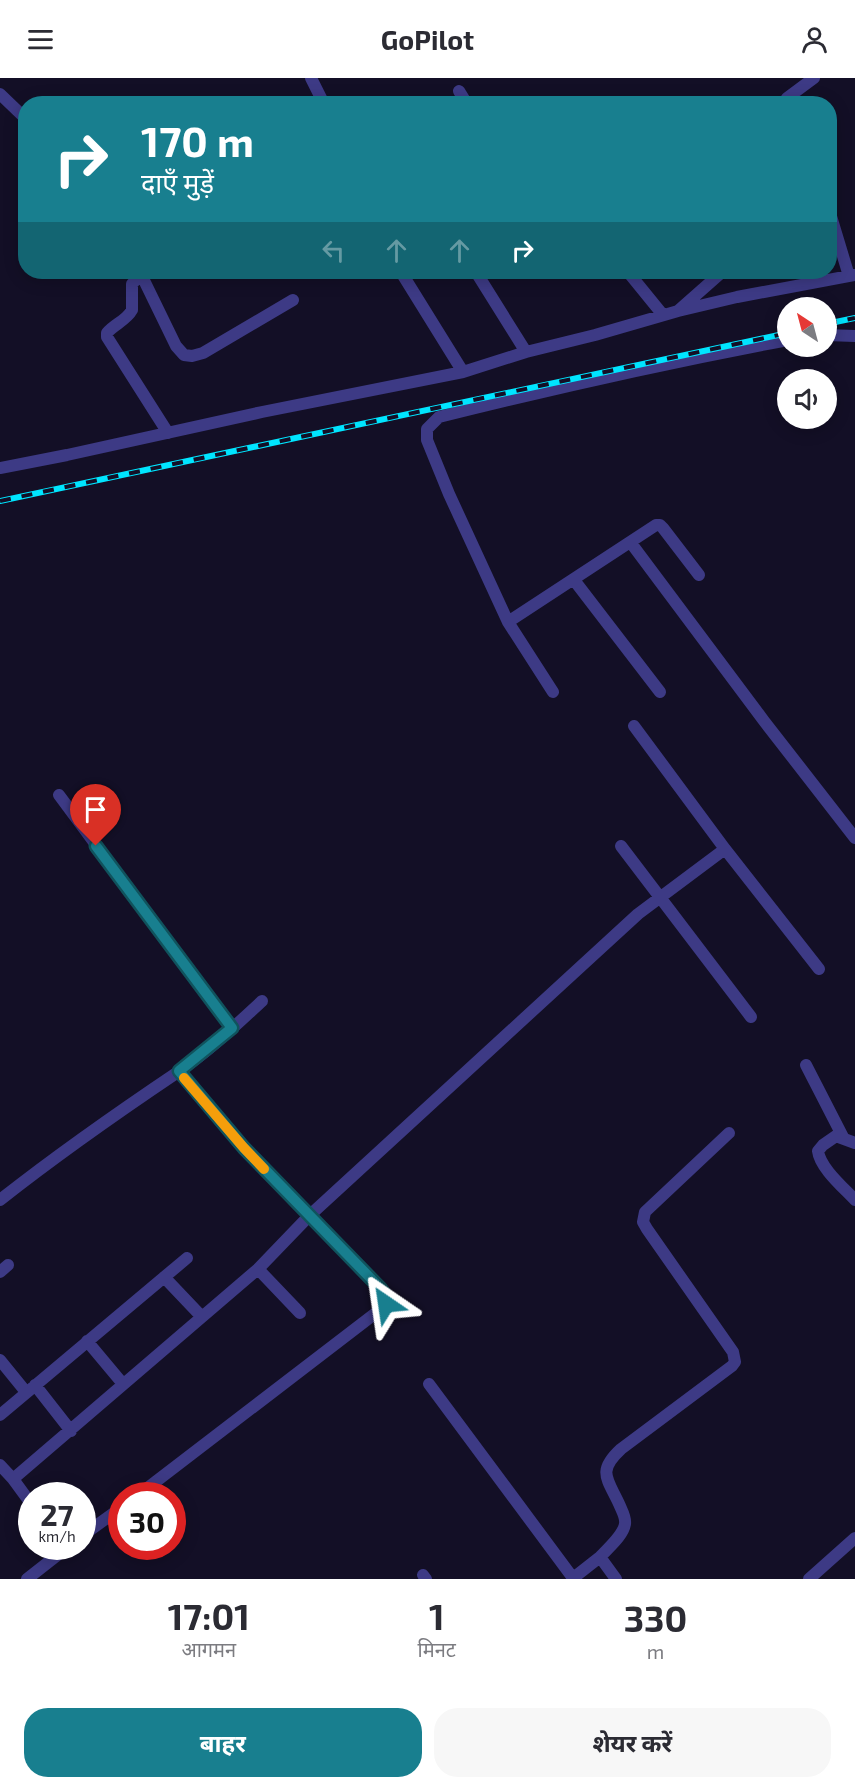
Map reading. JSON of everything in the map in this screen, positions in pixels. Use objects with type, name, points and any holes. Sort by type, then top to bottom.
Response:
[{"type":"street","points":[[311,78],[320,96]]},
{"type":"street","points":[[790,96],[813,78]]},
{"type":"street","points":[[459,91],[462,96]]},
{"type":"street","points":[[0,94],[18,111]]},
{"type":"street","points":[[837,233],[852,276],[837,279]]},
{"type":"street","points":[[136,279],[132,284],[132,310],[124,320],[110,329],[107,337],[168,433]]},
{"type":"street","points":[[144,279],[176,346],[184,355],[192,356],[203,353],[292,300]]},
{"type":"street","points":[[408,279],[463,372]]},
{"type":"street","points":[[480,279],[526,352]]},
{"type":"street","points":[[634,279],[663,315]]},
{"type":"street","points":[[678,311],[715,279]]},
{"type":"street","points":[[0,468],[463,372],[526,352],[678,311],[737,297],[836,279]]},
{"type":"street","points":[[837,335],[855,336]]},
{"type":"street","points":[[553,692],[508,622],[453,503],[427,440],[427,429],[439,417],[675,361],[777,342]]},
{"type":"street","points":[[508,622],[656,525],[660,525],[699,575]]},
{"type":"street","points":[[631,543],[855,838]]},
{"type":"street","points":[[574,579],[660,692]]},
{"type":"street","points":[[634,726],[725,849],[819,969]]},
{"type":"street","points":[[59,795],[232,1028]]},
{"type":"street","points":[[621,846],[751,1017]]},
{"type":"street","points":[[13,1479],[258,1269],[309,1216],[638,914],[725,849]]},
{"type":"street","points":[[0,1200],[52,1159],[179,1071],[262,1001]]},
{"type":"street","points":[[806,1065],[849,1141]]},
{"type":"street","points":[[156,1482],[386,1304],[386,1296],[381,1289],[244,1148],[179,1071]]},
{"type":"street","points":[[429,1384],[572,1579],[600,1557],[622,1532],[625,1524],[624,1516],[607,1479],[605,1469],[609,1460],[735,1362],[733,1352],[643,1222],[645,1212],[729,1133]]},
{"type":"street","points":[[849,1141],[836,1136],[823,1144],[818,1151],[819,1158],[831,1175],[855,1200]]},
{"type":"street","points":[[0,1415],[187,1258]]},
{"type":"street","points":[[258,1269],[300,1313]]},
{"type":"street","points":[[164,1277],[202,1317]]},
{"type":"street","points":[[87,1341],[123,1384]]},
{"type":"street","points":[[0,1359],[71,1431]]},
{"type":"street","points":[[0,1465],[18,1486]]},
{"type":"street","points":[[808,1579],[855,1538]]},
{"type":"street","points":[[600,1557],[616,1579]]},
{"type":"street","points":[[27,1579],[50,1560]]},
{"type":"railway","points":[[837,322],[855,318]]},
{"type":"railway","points":[[0,501],[777,335]]},
{"type":"slow traffic","points":[[184,1078],[264,1169]]},
{"type":"route","points":[[96,846],[232,1028],[179,1071],[244,1148],[381,1289],[386,1296],[386,1304]]}]
